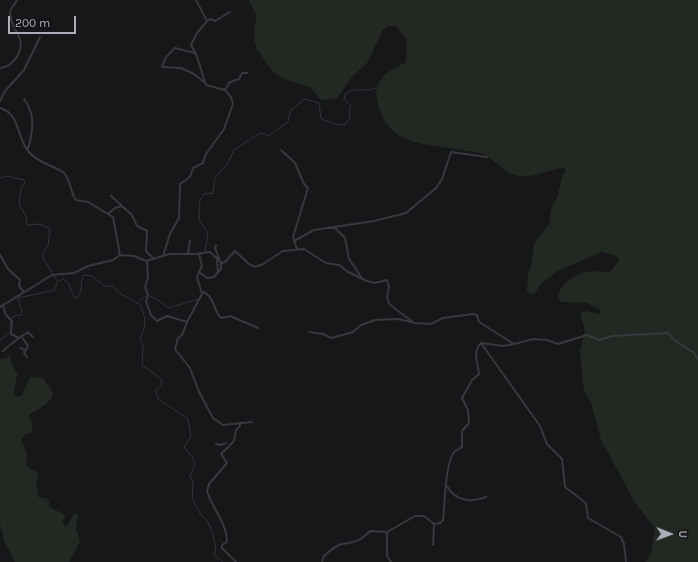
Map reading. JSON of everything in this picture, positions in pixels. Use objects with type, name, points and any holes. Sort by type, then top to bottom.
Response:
[{"type":"street","points":[[0,68],[11,63],[19,51],[20,40],[12,25],[10,14],[18,0]]},
{"type":"street","points":[[196,0],[206,22]]},
{"type":"street","points":[[205,82],[191,43],[206,22],[210,19],[215,21],[230,12]]},
{"type":"street","points":[[0,101],[5,91],[24,70],[40,37]]},
{"type":"street","points":[[163,256],[170,234],[179,218],[180,184],[190,176],[194,168],[203,163],[206,154],[224,129],[233,104],[231,97],[225,90],[208,86],[194,74],[181,68],[162,67],[169,53],[175,48],[195,53]]},
{"type":"street","points":[[225,90],[230,82],[239,79],[242,73],[247,73]]},
{"type":"street","points":[[24,99],[30,108],[33,118],[28,150]]},
{"type":"street","points":[[0,108],[7,110],[12,115],[28,150],[40,161],[64,174],[76,200],[88,202],[109,213],[114,219],[120,255]]},
{"type":"street","points":[[281,150],[295,163],[304,184],[308,188],[294,241],[297,249]]},
{"type":"street","points":[[294,241],[311,231],[374,221],[409,211],[438,185],[450,152],[487,158]]},
{"type":"street","points":[[111,196],[132,215],[137,226],[147,231],[146,252],[154,259]]},
{"type":"street","points":[[109,213],[121,205]]},
{"type":"street","points":[[334,227],[345,237],[349,259],[362,278]]},
{"type":"street","points":[[188,253],[190,241]]},
{"type":"street","points":[[199,272],[209,278],[214,277],[221,269],[220,257],[215,248],[216,245]]},
{"type":"street","points":[[220,262],[225,262],[228,256],[236,251],[249,264],[255,267],[263,264],[283,251],[306,249],[326,263],[340,265],[348,272],[374,283],[388,280],[390,287],[387,302],[412,322]]},
{"type":"street","points":[[0,308],[52,275],[74,273],[88,266],[113,260],[120,255],[134,256],[147,261],[163,256],[210,252],[217,257],[220,262]]},
{"type":"street","points":[[199,254],[202,266],[198,279],[203,292],[210,297],[216,314],[222,319],[230,316],[258,328]]},
{"type":"street","points":[[0,255],[8,269],[20,280],[19,286],[24,292]]},
{"type":"street","points":[[217,257],[218,273]]},
{"type":"street","points":[[147,261],[148,279],[145,288],[148,295],[146,302],[151,315],[157,321],[167,316],[187,322]]},
{"type":"street","points":[[203,292],[187,322],[175,350],[190,368],[199,392],[213,418],[223,425],[240,422],[252,422]]},
{"type":"street","points":[[3,306],[8,318],[11,320],[11,334],[19,338]]},
{"type":"street","points":[[309,332],[323,334],[331,338],[353,332],[361,325],[375,320],[398,319],[431,324],[443,318],[474,314],[477,315],[479,322],[514,344]]},
{"type":"street","points":[[3,351],[21,336],[29,332],[33,337]]},
{"type":"street","points":[[481,343],[504,346],[534,339],[546,340],[558,344],[587,335],[599,340],[612,336],[668,333],[676,341],[694,353],[698,359]]},
{"type":"street","points":[[21,336],[29,346],[25,350],[24,354],[27,357]]},
{"type":"street","points":[[322,562],[324,556],[341,544],[352,544],[363,538],[370,531],[387,532],[408,520],[420,516],[424,516],[434,524],[440,523],[443,520],[446,485],[451,458],[454,453],[462,447],[462,431],[469,423],[468,410],[462,398],[472,380],[479,374],[476,350],[481,343]]},
{"type":"street","points":[[481,343],[540,426],[547,444],[562,459],[565,487],[586,503],[586,514],[590,520],[621,537],[624,544],[626,562]]},
{"type":"street","points":[[20,348],[25,350]]},
{"type":"street","points":[[236,562],[222,548],[222,545],[226,542],[226,536],[216,508],[207,491],[209,484],[227,463],[221,455],[234,441],[236,430],[240,426],[240,422]]},
{"type":"street","points":[[216,444],[221,445],[226,443]]},
{"type":"street","points":[[221,445],[224,452]]},
{"type":"street","points":[[446,485],[451,493],[456,497],[478,501],[486,497]]},
{"type":"street","points":[[433,545],[434,524]]},
{"type":"street","points":[[387,532],[387,556],[391,562]]},
{"type":"shaded area","points":[[249,0],[698,0],[698,562],[645,562],[651,554],[655,528],[636,504],[601,440],[591,402],[584,391],[580,351],[585,330],[580,313],[587,311],[599,314],[601,310],[587,303],[561,302],[558,299],[559,293],[565,283],[570,279],[586,272],[611,271],[619,260],[617,256],[601,252],[558,271],[541,284],[534,294],[530,294],[527,291],[528,274],[532,262],[534,244],[549,224],[552,206],[557,198],[563,174],[566,171],[564,168],[531,176],[515,175],[484,154],[413,141],[401,137],[391,129],[383,119],[376,95],[379,82],[382,77],[406,62],[407,39],[396,26],[388,26],[382,31],[368,62],[352,77],[337,98],[321,100],[310,87],[286,80],[272,71],[257,49],[254,41],[256,15]]},
{"type":"shaded area","points":[[8,353],[15,371],[18,372],[13,394],[18,397],[22,395],[30,377],[43,378],[52,391],[51,399],[29,415],[28,417],[32,422],[32,433],[26,434],[21,439],[27,453],[26,465],[30,469],[39,473],[36,483],[39,498],[46,498],[49,501],[49,507],[64,514],[65,517],[62,522],[66,527],[74,514],[76,513],[78,516],[76,528],[80,542],[69,562],[15,562],[4,541],[0,524],[0,359],[7,358]]},
{"type":"waterway","points":[[205,252],[208,233],[199,220],[200,199],[204,194],[213,193],[215,178],[228,163],[234,150],[258,134],[262,133],[268,136],[288,122],[290,111],[304,99],[319,103],[321,119],[335,124],[345,125],[350,117],[349,111],[351,106],[344,99],[345,94],[352,90],[369,90],[376,88]]},
{"type":"waterway","points":[[0,178],[7,176],[24,180],[25,183],[21,188],[19,205],[26,216],[27,225],[40,224],[50,229],[48,245],[43,253],[43,258],[57,281]]},
{"type":"waterway","points":[[10,329],[11,319],[14,316],[21,315],[22,313],[18,298],[55,290],[57,282],[63,279],[68,282],[74,297],[77,298],[81,291],[82,278],[84,275],[92,276],[104,286],[113,286],[119,293],[141,305],[145,319],[144,329],[140,339],[143,345],[142,365],[161,379],[162,384],[156,390],[158,399],[188,419],[191,436],[184,447],[193,458],[195,465],[190,476],[193,482],[192,499],[201,515],[208,522],[213,534],[216,549],[214,555],[223,562]]},
{"type":"waterway","points":[[139,301],[146,296]]},
{"type":"waterway","points":[[149,296],[155,298],[169,308],[199,299]]},
{"type":"waterway","points":[[0,340],[10,332]]}]
